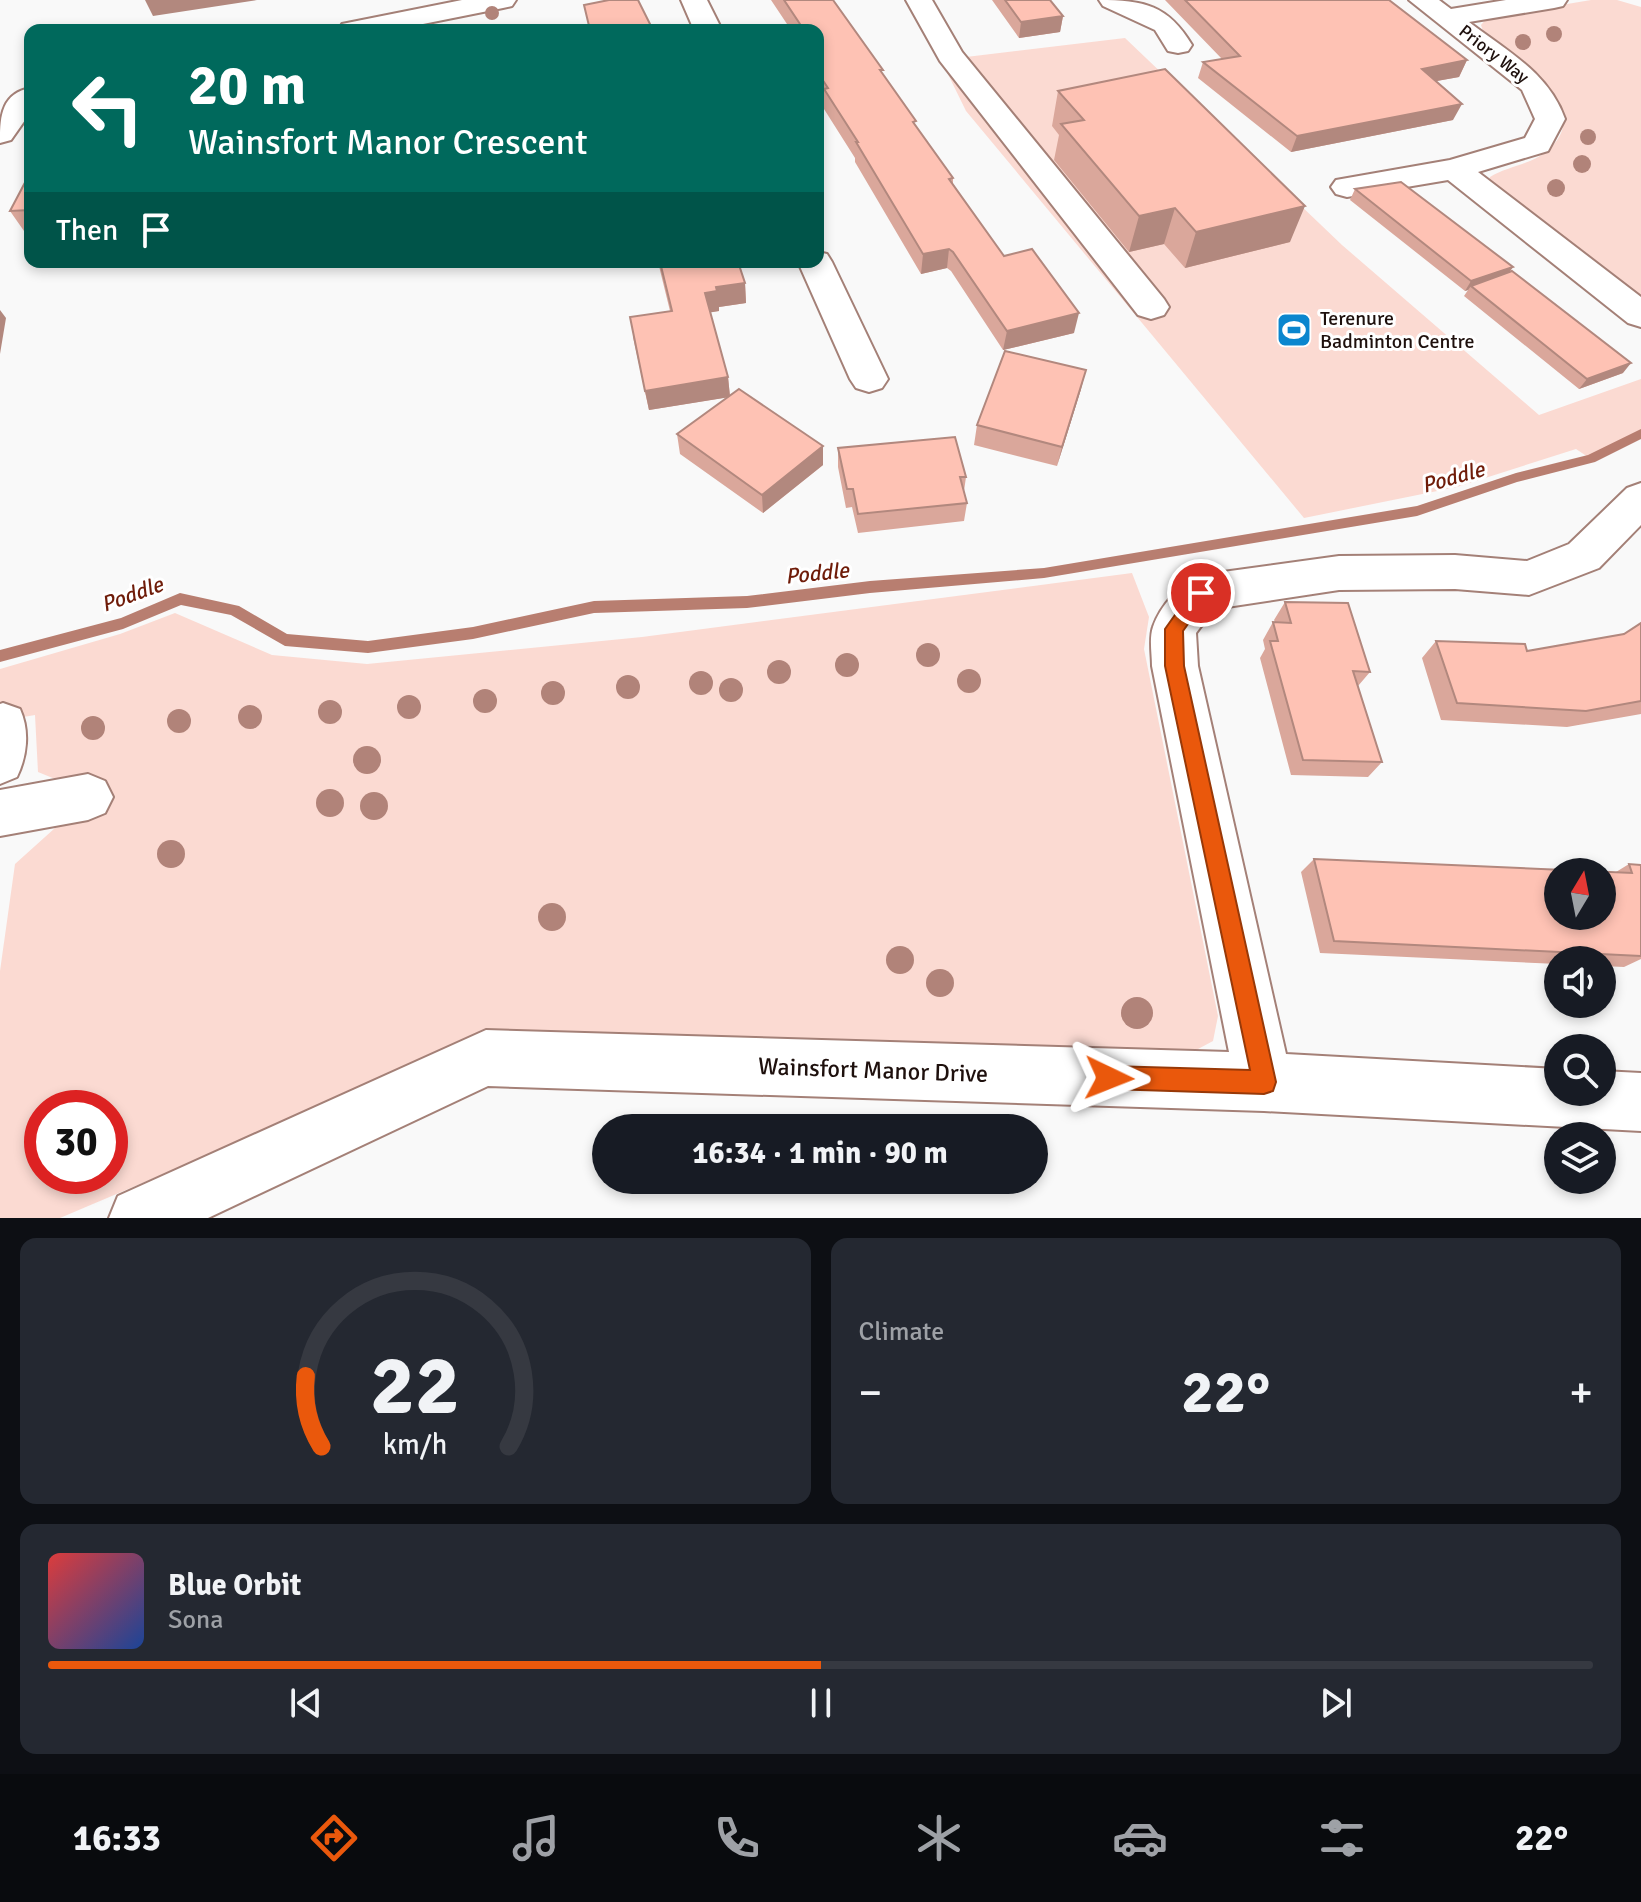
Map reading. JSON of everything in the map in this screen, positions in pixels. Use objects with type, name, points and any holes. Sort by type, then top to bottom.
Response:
[{"type":"street","points":[[382,24],[503,0]]},
{"type":"street","points":[[694,0],[705,24]]},
{"type":"street","points":[[919,0],[950,55],[1151,307]]},
{"type":"street","points":[[1112,0],[1166,25],[1178,45]]},
{"type":"street","name":"Priory Way","points":[[1347,187],[1454,169],[1537,144],[1550,119],[1544,101],[1533,84],[1422,0]]},
{"type":"street","name":"Priory Way","points":[[1447,18],[1554,0]]},
{"type":"street","points":[[0,134],[19,99]]},
{"type":"street","points":[[1454,169],[1641,315]]},
{"type":"street","points":[[818,268],[869,379]]},
{"type":"street","points":[[1264,1082],[1175,666],[1174,629],[1201,593],[1308,577],[1339,573],[1455,572],[1529,578],[1584,556],[1641,499]]},
{"type":"street","points":[[0,813],[88,797]]},
{"type":"street","name":"Wainsfort Manor Drive","points":[[140,1218],[486,1058],[1264,1082],[1641,1102]]},
{"type":"shaded area","points":[[1591,0],[1617,0],[1641,7],[1641,299],[1488,183],[1490,177],[1547,151],[1560,135],[1563,118],[1558,101],[1546,85],[1484,34],[1481,25],[1487,18]]},
{"type":"shaded area","name":"Terenure Badminton Centre","points":[[1125,38],[1342,245],[1539,415],[1641,379],[1641,434],[1591,459],[1576,449],[1457,487],[1304,518],[966,111],[941,60]]},
{"type":"shaded area","points":[[1132,573],[1149,617],[1144,649],[1218,1016],[1213,1041],[1185,1056],[491,1035],[128,1189],[128,1090],[24,1090],[24,1194],[117,1194],[60,1218],[0,1218],[0,971],[15,864],[55,828],[95,815],[60,781],[38,772],[35,715],[0,721],[0,669],[120,634],[175,613],[272,655],[367,664],[642,637]]},
{"type":"building","points":[[609,0],[638,0],[650,24],[589,24],[584,5]]},
{"type":"building","points":[[784,0],[833,0],[953,178],[949,179],[1004,256],[1032,249],[1079,313],[1007,331],[953,252],[949,249],[923,254],[824,89],[828,88],[824,82],[824,24],[800,24]]},
{"type":"building","points":[[1005,0],[1050,0],[1063,16],[1021,22]]},
{"type":"building","points":[[1185,0],[1389,0],[1467,60],[1422,69],[1462,104],[1297,136],[1203,62],[1240,56]]},
{"type":"building","points":[[1165,69],[1305,206],[1196,232],[1175,208],[1139,216],[1061,124],[1084,120],[1058,91]]},
{"type":"building","points":[[1401,182],[1513,267],[1471,281],[1355,189]]},
{"type":"building","points":[[24,184],[24,210],[10,211]]},
{"type":"building","points":[[661,268],[740,268],[745,283],[716,287],[717,291],[705,293],[728,377],[645,391],[630,317],[672,311]]},
{"type":"building","points":[[1512,271],[1631,363],[1587,379],[1471,286]]},
{"type":"building","points":[[1005,351],[1086,370],[1062,447],[977,425]]},
{"type":"building","points":[[739,389],[823,446],[762,495],[677,434]]},
{"type":"building","points":[[955,437],[966,477],[960,477],[967,503],[858,514],[853,489],[847,489],[838,448]]},
{"type":"building","points":[[1285,602],[1348,603],[1370,672],[1353,671],[1382,762],[1303,760],[1270,641],[1278,641],[1273,622],[1291,623]]},
{"type":"building","points":[[1641,623],[1641,701],[1586,711],[1457,703],[1436,641],[1525,644],[1527,651],[1624,634]]},
{"type":"building","points":[[1314,859],[1544,869],[1544,930],[1616,930],[1616,872],[1632,873],[1629,864],[1641,865],[1641,956],[1616,955],[1616,946],[1544,946],[1544,951],[1334,941]]},
{"type":"waterway","name":"Poddle","points":[[0,656],[123,623],[180,599],[234,610],[285,640],[368,647],[473,633],[594,607],[747,602],[870,587],[1044,573],[1417,511],[1516,478],[1591,459],[1641,434]]},
{"type":"place","name":"Terenure Badminton Centre","points":[[1294,330]]},
{"type":"route","points":[[1109,1078],[1264,1082],[1175,666],[1174,629],[1201,593]]}]
